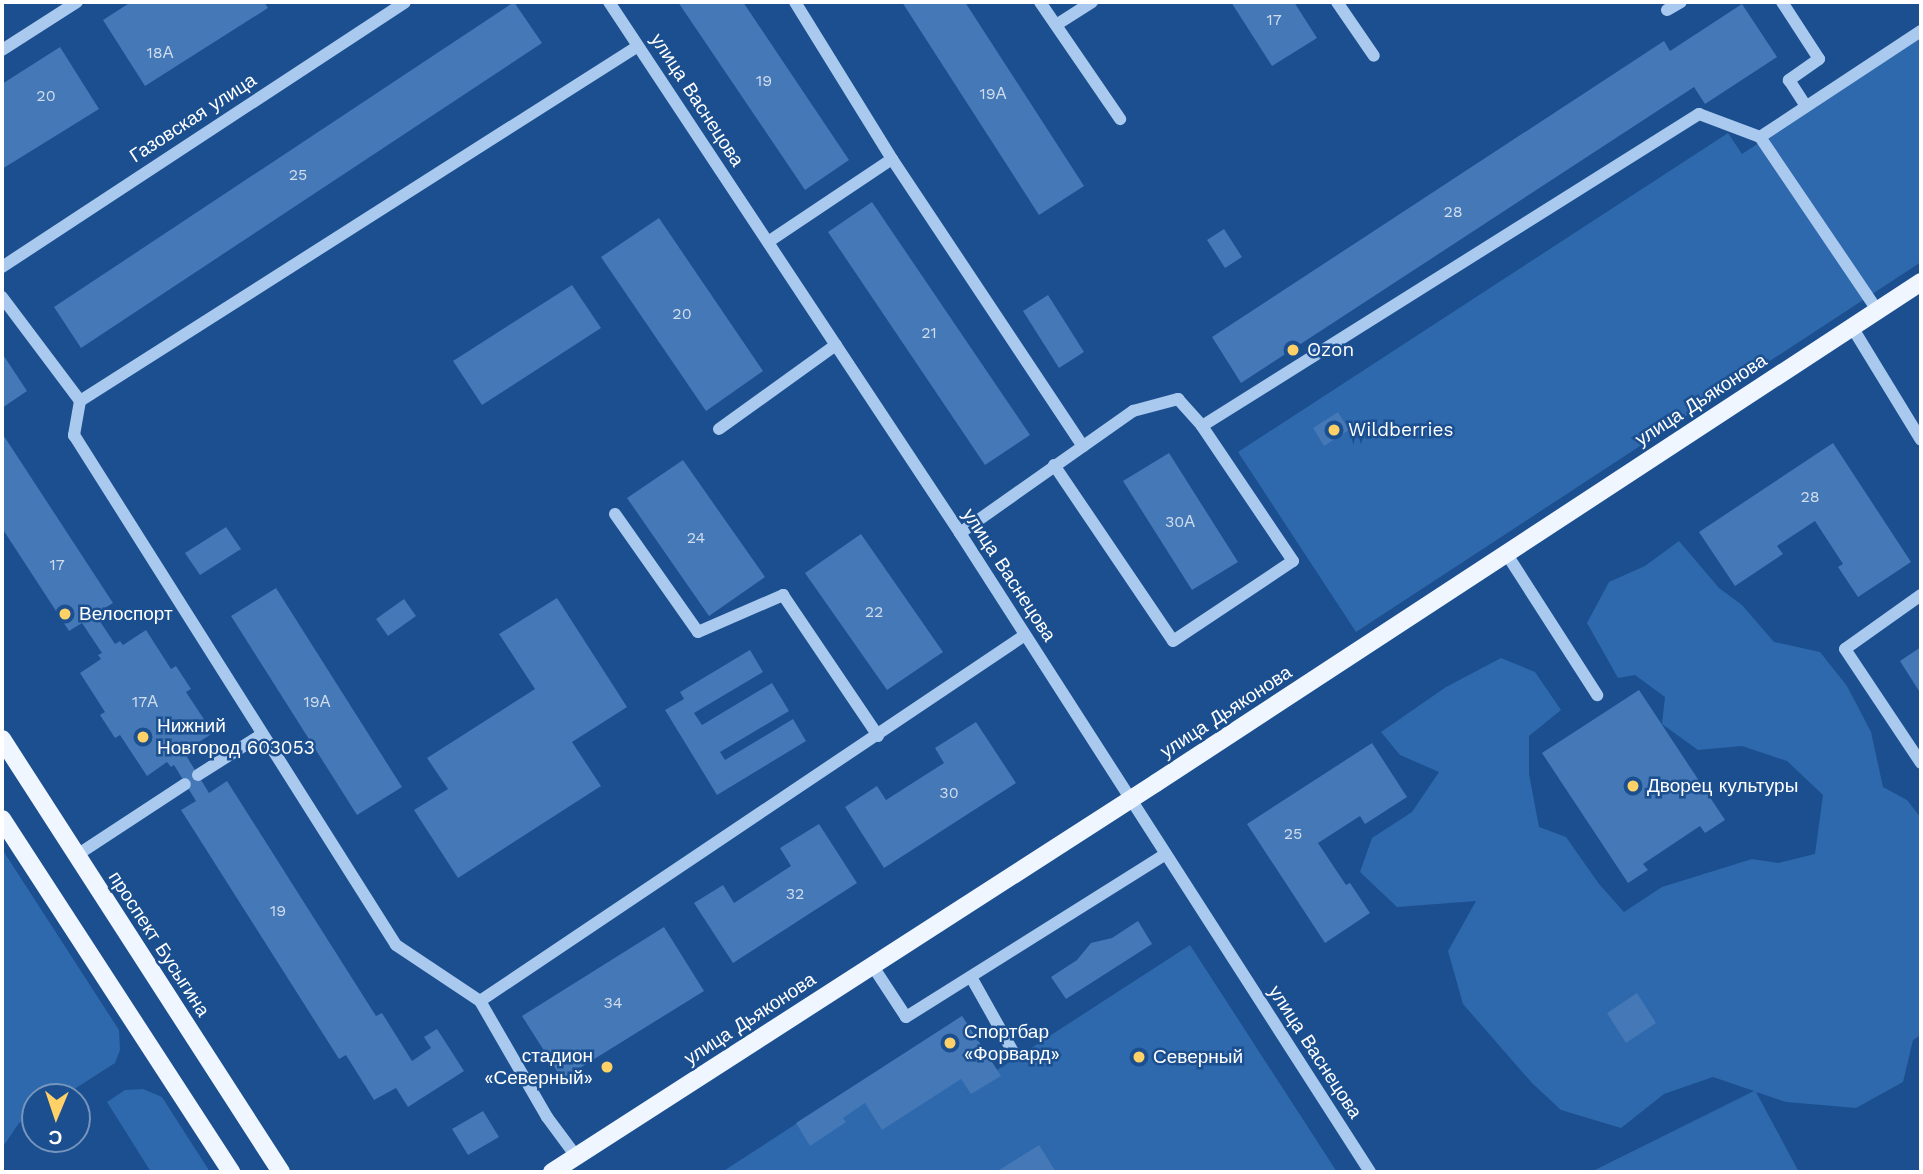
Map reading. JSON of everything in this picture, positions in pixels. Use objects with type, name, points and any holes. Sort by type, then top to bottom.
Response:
[{"type":"main road","name":"улица Дьяконова","points":[[552,1172],[1129,801],[1921,282]]},
{"type":"main road","name":"проспект Бусыгина","points":[[2,739],[281,1172]]},
{"type":"main road","points":[[2,819],[232,1172]]},
{"type":"street","points":[[2,50],[77,2]]},
{"type":"street","name":"Газовская улица","points":[[2,267],[405,2]]},
{"type":"street","name":"улица Васнецова","points":[[609,2],[960,533],[1129,801],[1370,1172]]},
{"type":"street","points":[[795,2],[892,159],[1083,446]]},
{"type":"street","points":[[1040,2],[1120,119]]},
{"type":"street","points":[[1056,25],[1092,2]]},
{"type":"street","points":[[1337,2],[1374,56]]},
{"type":"street","points":[[1667,10],[1681,2]]},
{"type":"street","points":[[1782,2],[1819,59],[1789,80],[1806,106]]},
{"type":"street","points":[[1760,137],[1921,31]]},
{"type":"street","points":[[79,401],[638,46]]},
{"type":"street","points":[[1202,426],[1699,114],[1760,137],[1877,310]]},
{"type":"street","points":[[768,242],[892,159]]},
{"type":"street","points":[[2,297],[79,401],[74,435],[396,945],[480,1001],[547,1117],[576,1156]]},
{"type":"street","points":[[1852,327],[1921,440]]},
{"type":"street","points":[[719,429],[836,345]]},
{"type":"street","points":[[960,533],[1055,465],[1133,411],[1178,399],[1202,426],[1293,561],[1173,642],[1055,465]]},
{"type":"street","points":[[615,513],[698,632],[783,595],[878,736]]},
{"type":"street","points":[[1506,553],[1597,695]]},
{"type":"street","points":[[1921,596],[1845,649],[1921,763]]},
{"type":"street","points":[[480,1001],[1025,635]]},
{"type":"street","points":[[198,775],[261,734]]},
{"type":"street","points":[[77,855],[185,784]]},
{"type":"street","points":[[872,965],[906,1017],[1164,855]]},
{"type":"street","points":[[971,977],[1012,1050]]},
{"type":"shaded area","points":[[1921,38],[1921,262],[1356,632],[1238,452],[1728,133],[1742,154]]},
{"type":"shaded area","points":[[1679,541],[1719,588],[1742,605],[1774,642],[1820,652],[1847,686],[1871,732],[1883,787],[1907,800],[1921,818],[1921,1035],[1913,1040],[1903,1082],[1856,1108],[1786,1102],[1756,1092],[1799,1172],[1591,1172],[1754,1091],[1713,1077],[1664,1094],[1621,1128],[1561,1110],[1532,1083],[1463,1004],[1448,951],[1476,901],[1397,907],[1360,872],[1372,838],[1412,812],[1439,772],[1400,755],[1381,732],[1446,687],[1501,658],[1535,672],[1561,710],[1529,736],[1529,774],[1539,827],[1566,837],[1599,884],[1624,912],[1662,887],[1752,859],[1778,863],[1815,854],[1823,795],[1787,761],[1742,746],[1698,750],[1662,724],[1665,697],[1635,675],[1618,678],[1587,623],[1609,582],[1645,566]]},
{"type":"shaded area","points":[[2,849],[119,1030],[120,1050],[115,1063],[84,1083],[21,1083],[21,1122],[2,1148]]},
{"type":"shaded area","name":"Северный","points":[[1190,945],[1337,1172],[722,1172],[962,1016],[997,1070]]},
{"type":"shaded area","points":[[143,1089],[162,1097],[210,1172],[151,1172],[107,1102],[125,1090]]},
{"type":"building","points":[[131,2],[264,2],[268,8],[145,86],[103,20]]},
{"type":"building","points":[[514,2],[542,43],[81,348],[54,307]]},
{"type":"building","points":[[678,2],[743,2],[849,160],[805,190]]},
{"type":"building","points":[[902,2],[965,2],[1084,186],[1039,215]]},
{"type":"building","points":[[1231,2],[1294,2],[1317,38],[1272,66]]},
{"type":"building","points":[[1742,4],[1777,57],[1705,104],[1694,87],[1241,383],[1212,337],[1664,41],[1670,51]]},
{"type":"building","points":[[60,47],[99,109],[2,169],[2,84]]},
{"type":"building","points":[[872,202],[1030,435],[985,465],[828,232]]},
{"type":"building","points":[[659,218],[763,371],[706,411],[601,257]]},
{"type":"building","points":[[1224,229],[1242,257],[1225,268],[1207,240]]},
{"type":"building","points":[[572,285],[601,328],[482,405],[453,361]]},
{"type":"building","points":[[1048,295],[1084,352],[1059,368],[1023,311]]},
{"type":"building","points":[[2,353],[27,391],[2,408]]},
{"type":"building","points":[[1338,412],[1349,430],[1324,446],[1313,428]]},
{"type":"building","points":[[2,433],[113,603],[95,614],[115,644],[120,641],[123,645],[146,630],[171,669],[176,666],[191,689],[186,692],[213,733],[188,749],[191,754],[187,757],[209,793],[227,781],[376,1016],[382,1013],[412,1061],[431,1048],[424,1037],[437,1029],[464,1071],[408,1107],[396,1088],[374,1100],[346,1055],[339,1059],[181,810],[196,801],[174,765],[171,767],[167,762],[147,776],[120,735],[115,738],[100,715],[105,712],[80,673],[101,659],[98,655],[102,653],[82,623],[69,631],[2,528]]},
{"type":"building","points":[[1833,443],[1911,562],[1858,597],[1838,567],[1843,564],[1815,521],[1777,546],[1783,554],[1735,586],[1699,532]]},
{"type":"building","points":[[1169,453],[1238,562],[1192,590],[1123,481]]},
{"type":"building","points":[[683,460],[765,577],[709,616],[627,498]]},
{"type":"building","points":[[226,527],[241,549],[200,575],[185,553]]},
{"type":"building","points":[[861,534],[943,652],[887,690],[805,573]]},
{"type":"building","points":[[276,588],[402,787],[357,815],[231,616]]},
{"type":"building","points":[[557,598],[627,707],[572,742],[601,786],[458,878],[414,810],[448,789],[427,758],[535,689],[499,634]]},
{"type":"building","points":[[404,599],[416,616],[388,636],[376,619]]},
{"type":"building","points":[[1921,647],[1921,690],[1919,691],[1900,661]]},
{"type":"building","points":[[750,650],[763,672],[694,713],[702,725],[772,683],[789,711],[720,752],[725,760],[793,719],[806,741],[717,795],[665,710],[684,699],[680,692]]},
{"type":"building","name":"Дворец культуры","points":[[1639,690],[1725,820],[1705,833],[1700,826],[1643,864],[1648,870],[1628,883],[1542,753]]},
{"type":"building","points":[[976,722],[1016,783],[884,868],[845,807],[877,786],[886,800],[944,763],[935,748]]},
{"type":"building","points":[[1372,743],[1407,797],[1365,824],[1360,816],[1318,843],[1346,885],[1350,883],[1370,913],[1325,943],[1247,824]]},
{"type":"building","points":[[819,824],[857,883],[733,963],[694,903],[723,885],[734,903],[791,866],[780,848]]},
{"type":"building","points":[[1138,921],[1152,944],[1066,999],[1051,977],[1077,960],[1091,943],[1112,938]]},
{"type":"building","points":[[664,927],[704,991],[562,1079],[522,1016]]},
{"type":"building","points":[[1637,993],[1656,1023],[1626,1043],[1607,1013]]},
{"type":"building","name":"Спортбар «Форвард»","points":[[962,1016],[1001,1076],[971,1094],[961,1079],[882,1130],[865,1103],[843,1118],[846,1122],[810,1146],[796,1123]]},
{"type":"building","points":[[483,1111],[499,1137],[468,1155],[452,1129]]},
{"type":"building","points":[[1039,1145],[1056,1172],[996,1172]]},
{"type":"place","name":"Ozon","points":[[1293,350]]},
{"type":"place","name":"Wildberries","points":[[1334,430]]},
{"type":"place","name":"Велоспорт","points":[[65,614]]},
{"type":"place","name":"Нижний Новгород 603053","points":[[143,737]]},
{"type":"place","name":"Дворец культуры","points":[[1633,786]]},
{"type":"place","name":"Спортбар «Форвард»","points":[[950,1043]]},
{"type":"place","name":"Северный","points":[[1139,1057]]},
{"type":"place","name":"стадион «Северный»","points":[[607,1067]]}]
